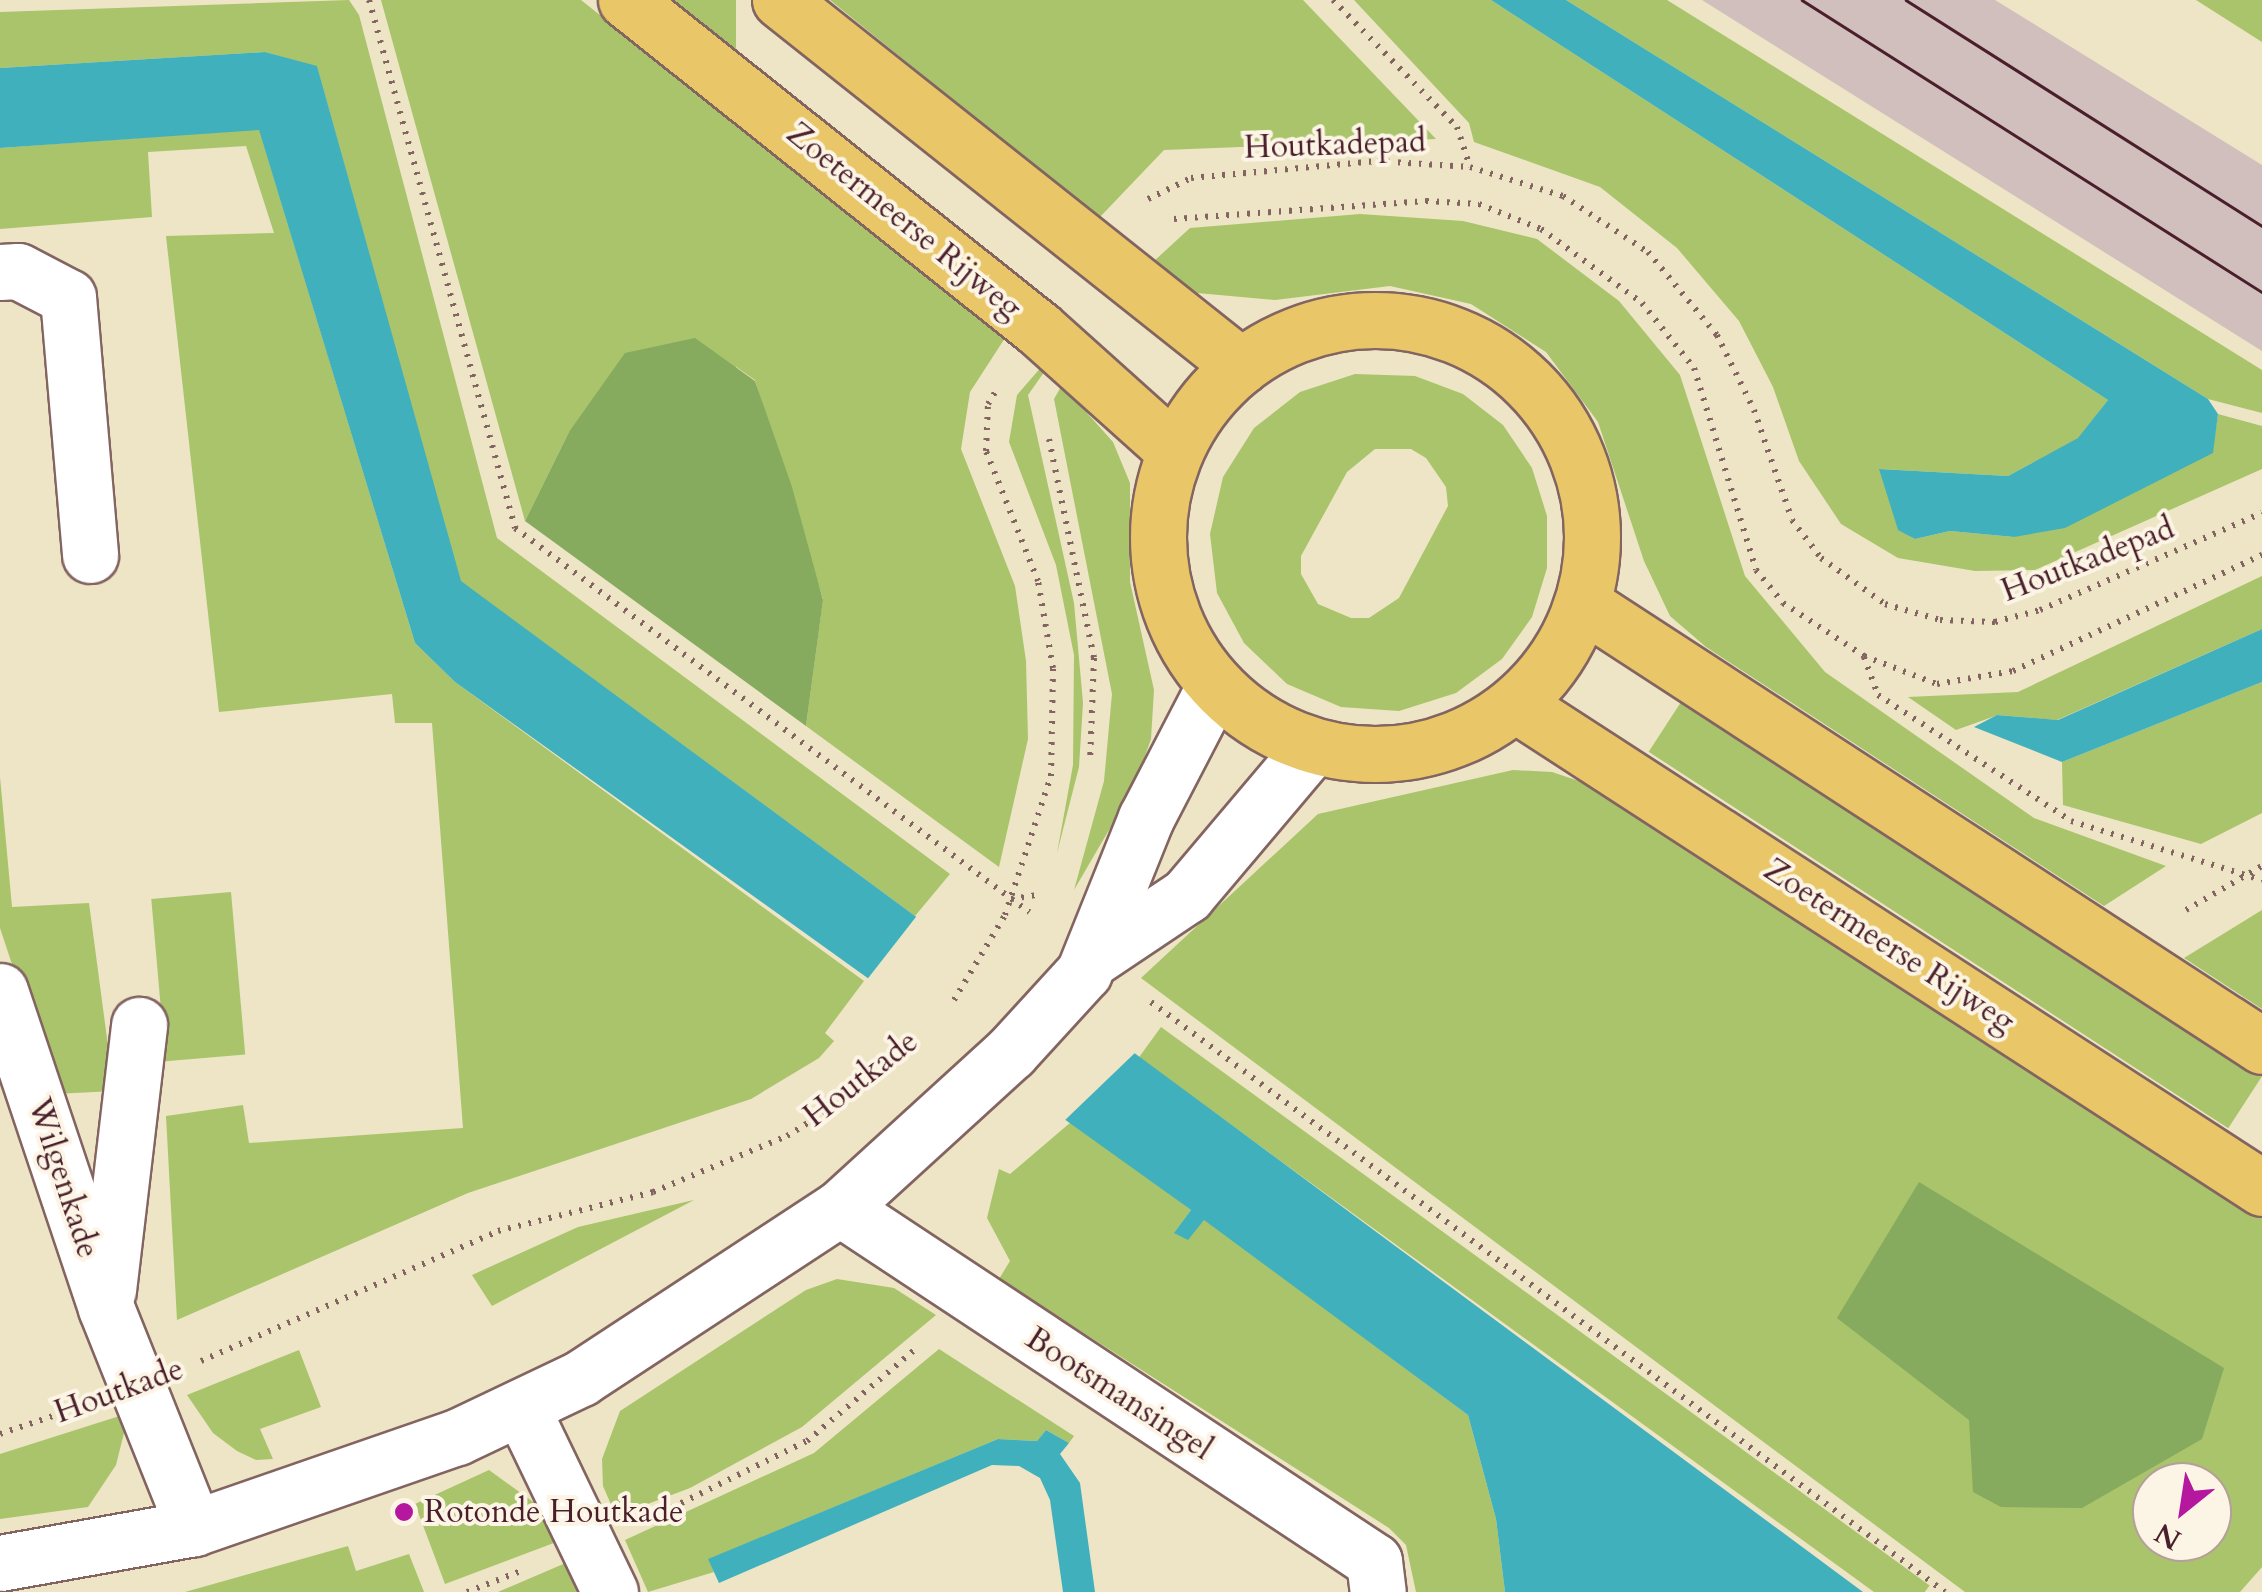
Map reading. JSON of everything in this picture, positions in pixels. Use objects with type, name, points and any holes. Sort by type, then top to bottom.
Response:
[{"type":"main road","name":"Zoetermeerse Rijweg","points":[[626,0],[1053,341],[1175,451]]},
{"type":"main road","points":[[780,0],[1241,366]]},
{"type":"main road","points":[[1369,319],[1438,328],[1500,359],[1549,407],[1582,467],[1594,535],[1582,604],[1556,658],[1515,704],[1487,724],[1420,750],[1384,755],[1313,746],[1277,732],[1216,685],[1176,625],[1164,591],[1158,520],[1175,451],[1203,403],[1241,366],[1302,331],[1369,319]]},
{"type":"main road","points":[[1582,604],[2262,1046]]},
{"type":"main road","name":"Zoetermeerse Rijweg","points":[[1515,704],[2262,1188]]},
{"type":"street","points":[[0,272],[18,271],[68,297],[90,555]]},
{"type":"street","points":[[1089,965],[1146,818],[1216,685]]},
{"type":"street","points":[[37,1571],[194,1528],[402,1460],[522,1406],[682,1316],[840,1208],[938,1120],[1089,965],[1187,895],[1313,746]]},
{"type":"street","name":"Wilgenkade","points":[[0,990],[106,1308],[142,1386],[194,1528]]},
{"type":"street","name":"Wilgenkade","points":[[106,1308],[139,1025]]},
{"type":"street","name":"Bootsmansingel","points":[[840,1208],[1374,1561],[1378,1592]]},
{"type":"street","points":[[522,1406],[601,1568]]},
{"type":"path","points":[[1333,0],[1457,127],[1470,167]]},
{"type":"path","name":"Houtkadepad","points":[[1112,267],[1154,192],[1191,178],[1377,161],[1470,167],[1563,196],[1648,252],[1717,335],[1754,410],[1792,520],[1821,558],[1885,604],[1940,620],[1995,622],[2108,585],[2262,513]]},
{"type":"path","points":[[1112,267],[1174,219],[1200,213],[1426,201],[1479,204],[1541,229],[1642,303],[1694,368],[1756,570],[1796,613],[1864,656],[1938,684],[1980,681],[2262,555]]},
{"type":"path","points":[[1053,341],[1039,390],[1094,658],[1088,778]]},
{"type":"path","points":[[952,1003],[1005,915],[1051,776],[1053,668],[1038,580],[986,451],[988,404],[1053,341]]},
{"type":"path","points":[[1864,656],[1878,694],[2071,821],[2262,880]]},
{"type":"path","points":[[1011,899],[1052,892]]},
{"type":"path","name":"Houtkade","points":[[0,1434],[142,1386],[498,1231],[652,1192],[788,1136],[854,1094]]},
{"type":"path","points":[[466,1592],[601,1568],[807,1442],[931,1336],[961,1291]]},
{"type":"shaded area","points":[[1702,0],[1995,0],[2262,165],[2262,351]]},
{"type":"green space","points":[[349,0],[359,15],[497,538],[950,874],[915,916],[460,581],[317,67],[265,52],[0,68],[0,12]]},
{"type":"green space","points":[[381,0],[581,0],[1005,338],[970,392],[961,449],[1015,586],[1026,661],[1028,739],[999,867],[806,726],[823,599],[755,380],[695,338],[569,432],[525,521]]},
{"type":"green space","points":[[673,0],[736,0],[736,466],[673,466]]},
{"type":"green space","points":[[830,0],[1303,0],[1436,139],[1164,150],[1099,218]]},
{"type":"green space","points":[[1354,0],[1491,0],[2108,400],[2079,438],[2008,476],[1880,469],[1898,529],[1915,539],[1950,531],[2014,537],[2212,453],[2218,414],[2262,426],[2262,469],[2035,570],[1975,571],[1898,558],[1841,524],[1799,461],[1773,387],[1739,321],[1677,248],[1600,187],[1474,142],[1469,123]]},
{"type":"green space","points":[[1566,0],[1667,0],[2262,370],[2262,413],[2208,399]]},
{"type":"green space","points":[[2196,0],[2262,0],[2262,42]]},
{"type":"green space","points":[[259,129],[415,643],[455,682],[864,981],[825,1033],[834,1041],[819,1058],[751,1099],[468,1193],[177,1320],[166,1116],[243,1105],[249,1143],[463,1128],[432,723],[395,723],[392,694],[219,712],[166,236],[274,233],[246,146],[148,152],[152,217],[0,229],[0,148]]},
{"type":"green space","points":[[1360,214],[1463,221],[1537,239],[1619,301],[1680,375],[1745,576],[1825,672],[2034,818],[2166,866],[2104,906],[1706,647],[1670,616],[1644,561],[1598,422],[1546,352],[1471,304],[1390,286],[1275,300],[1197,293],[1153,262],[1190,228]]},
{"type":"green space","points":[[695,338],[755,381],[792,487],[823,600],[806,726],[525,521],[569,432],[625,353]]},
{"type":"green space","points":[[1043,365],[1047,368],[1028,395],[1074,603],[1083,703],[1079,767],[1057,853],[1073,765],[1074,655],[1056,565],[1009,442],[1017,395]]},
{"type":"green space","points":[[1355,374],[1415,376],[1463,394],[1503,425],[1532,468],[1547,516],[1547,568],[1532,617],[1502,659],[1456,693],[1399,711],[1341,707],[1287,684],[1244,643],[1217,593],[1210,534],[1223,477],[1254,428],[1300,392]],"holes":[[[1375,449],[1411,449],[1426,458],[1446,487],[1448,506],[1399,598],[1369,618],[1351,618],[1318,604],[1301,574],[1301,556],[1347,472]]]},
{"type":"green space","points":[[1062,385],[1113,442],[1130,483],[1130,582],[1154,690],[1151,739],[1134,787],[1074,890],[1104,781],[1112,694],[1054,399]]},
{"type":"green space","points":[[2262,576],[2262,629],[2057,720],[1998,715],[1956,730],[1908,697],[2018,692]]},
{"type":"green space","points":[[2262,682],[2262,813],[2201,844],[2063,805],[2062,762]]},
{"type":"green space","points":[[1683,699],[2262,1075],[2228,1128],[1649,752]]},
{"type":"green space","points":[[1513,770],[1552,772],[1588,784],[2262,1217],[2262,1567],[2240,1592],[1965,1592],[1141,978],[1318,814]]},
{"type":"green space","points":[[0,777],[12,907],[89,903],[114,1091],[55,1094],[0,928]]},
{"type":"green space","points":[[231,892],[245,1054],[166,1061],[151,899]]},
{"type":"green space","points":[[2262,910],[2262,1009],[2184,958]]},
{"type":"green space","points":[[1161,1027],[1930,1585],[1925,1592],[1874,1592],[1139,1058]]},
{"type":"green space","points":[[1071,1122],[1191,1210],[1175,1232],[1204,1219],[1468,1415],[1496,1519],[1505,1592],[1416,1592],[1406,1545],[1389,1528],[999,1279],[1010,1261],[987,1218],[999,1169],[1010,1174]]},
{"type":"green space","points":[[1919,1182],[2224,1368],[2202,1439],[2162,1462],[2132,1462],[2132,1479],[2082,1508],[2001,1507],[1973,1492],[1969,1420],[1837,1318]]},
{"type":"green space","points":[[694,1200],[492,1306],[472,1275],[578,1227]]},
{"type":"green space","points":[[837,1279],[894,1288],[936,1315],[802,1427],[690,1488],[616,1516],[603,1486],[602,1459],[620,1411],[806,1290]]},
{"type":"green space","points":[[939,1349],[1074,1436],[1069,1443],[1046,1430],[1037,1441],[998,1439],[709,1559],[714,1572],[648,1592],[625,1540],[814,1453]]},
{"type":"green space","points":[[299,1350],[321,1407],[260,1429],[273,1459],[256,1460],[237,1451],[213,1433],[187,1395]]},
{"type":"green space","points":[[129,1413],[116,1465],[88,1507],[0,1519],[0,1454]]},
{"type":"green space","points":[[489,1470],[543,1509],[559,1541],[445,1584],[415,1504]]},
{"type":"green space","points":[[348,1546],[356,1571],[409,1554],[424,1592],[185,1592]]},
{"type":"green space","points":[[568,1562],[581,1589],[576,1592],[498,1592]]},
{"type":"water","points":[[1491,0],[1566,0],[2208,399],[2218,414],[2213,453],[2065,528],[2014,537],[1950,531],[1915,539],[1898,530],[1879,469],[2008,476],[2078,438],[2108,400]]},
{"type":"water","points":[[265,52],[317,66],[461,581],[915,916],[1133,1052],[1863,1592],[1505,1592],[1496,1519],[1468,1415],[1204,1220],[1188,1240],[1174,1233],[1191,1210],[455,682],[415,643],[259,130],[0,148],[0,68]]},
{"type":"water","points":[[2262,629],[2262,682],[2062,762],[1974,727],[1997,715],[2058,720]]},
{"type":"water","points":[[1046,1430],[1069,1443],[1060,1454],[1080,1483],[1095,1592],[1063,1592],[1050,1500],[1040,1478],[1019,1466],[992,1465],[719,1583],[708,1559],[998,1439],[1037,1441]]},
{"type":"pier","points":[[919,913],[1139,1049],[1063,1122],[862,986]]},
{"type":"tram line","points":[[1802,0],[2262,292]]},
{"type":"tram line","points":[[1906,0],[2262,226]]},
{"type":"place","name":"Rotonde Houtkade","points":[[404,1512]]}]
